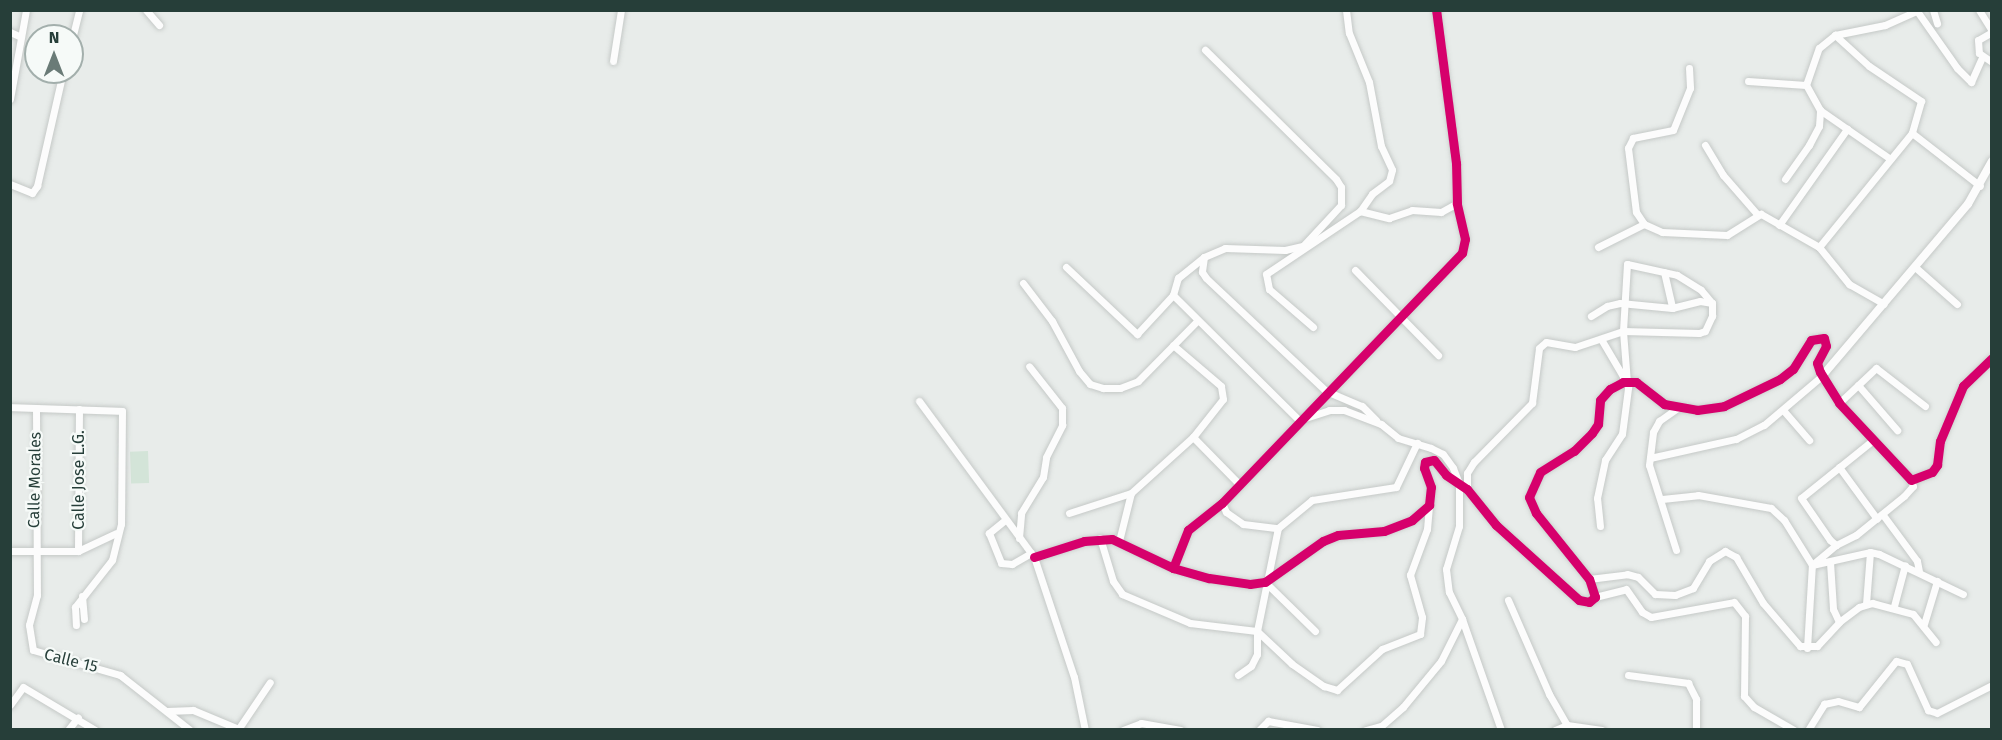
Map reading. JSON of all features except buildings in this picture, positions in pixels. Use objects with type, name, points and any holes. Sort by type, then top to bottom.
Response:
[{"type":"street","points":[[10,99],[26,10]]},
{"type":"street","points":[[146,10],[159,25]]},
{"type":"street","points":[[613,61],[621,10]]},
{"type":"street","points":[[1066,267],[1137,334],[1173,296],[1179,279],[1204,256],[1225,248],[1285,250],[1317,244],[1360,211],[1372,194],[1389,181],[1392,170],[1381,146],[1369,82],[1340,10]]},
{"type":"street","points":[[1346,10],[1349,33]]},
{"type":"street","points":[[1173,568],[1188,530],[1222,503],[1238,483],[1462,253],[1465,239],[1457,203],[1456,164],[1436,10]]},
{"type":"street","points":[[1933,10],[1937,22]]},
{"type":"street","points":[[1889,158],[1820,110],[1806,85],[1819,48],[1835,35],[1885,25],[1918,11],[1957,68],[1971,82],[1982,57],[1978,40],[1992,31],[1979,10]]},
{"type":"street","points":[[10,32],[21,37]]},
{"type":"street","points":[[1819,247],[1889,158],[1912,133],[1921,101],[1869,66],[1835,35]]},
{"type":"street","points":[[1205,50],[1341,187],[1341,205],[1304,246],[1266,274],[1265,280],[1313,327]]},
{"type":"street","points":[[1982,57],[1992,62]]},
{"type":"street","points":[[1689,68],[1690,88],[1673,130],[1633,138],[1628,148],[1636,212],[1644,224],[1662,232],[1727,235],[1756,214]]},
{"type":"street","points":[[1748,81],[1806,85]]},
{"type":"street","points":[[10,184],[32,193],[37,186],[60,84]]},
{"type":"street","points":[[1785,179],[1809,145],[1819,126],[1820,110]]},
{"type":"street","points":[[1779,225],[1847,129]]},
{"type":"street","points":[[1912,133],[1980,186]]},
{"type":"street","points":[[1705,145],[1723,175],[1756,214],[1819,247],[1849,284],[1884,304]]},
{"type":"street","points":[[1650,458],[1736,440],[1764,425],[1783,410],[1823,375],[1915,267],[1980,186],[1992,160]]},
{"type":"street","points":[[1360,211],[1389,218],[1412,210],[1441,212],[1457,203]]},
{"type":"street","points":[[1598,247],[1644,224]]},
{"type":"street","points":[[1204,256],[1202,272],[1206,278],[1326,392],[1362,406],[1398,438],[1443,454],[1460,484],[1458,526],[1446,569],[1449,592],[1462,619],[1501,729]]},
{"type":"street","points":[[1467,489],[1467,472],[1474,462],[1532,403],[1539,348],[1546,342],[1575,346],[1623,331],[1705,331],[1712,316],[1712,303],[1687,279],[1627,264],[1623,331],[1627,381],[1623,434],[1605,460],[1597,498],[1600,526]]},
{"type":"street","points":[[1915,267],[1957,304]]},
{"type":"street","points":[[1355,270],[1401,314],[1438,355]]},
{"type":"street","points":[[1664,272],[1672,308]]},
{"type":"street","points":[[1023,283],[1052,321],[1090,384],[1120,388],[1138,381],[1197,321]]},
{"type":"street","points":[[1173,296],[1197,321],[1246,364],[1299,420]]},
{"type":"street","points":[[1591,316],[1607,306],[1626,304],[1672,308],[1700,301],[1712,303]]},
{"type":"street","points":[[1595,597],[1588,579],[1536,513],[1530,490],[1545,468],[1574,451],[1592,433],[1604,394],[1627,381],[1640,384],[1664,404],[1679,407],[1724,406],[1780,380],[1793,369],[1815,337],[1826,341],[1817,363],[1839,403],[1911,480],[1913,486],[1880,517],[1836,545],[1812,565]]},
{"type":"street","points":[[1602,339],[1627,381]]},
{"type":"street","points":[[1068,513],[1131,493],[1193,436],[1220,407],[1223,391],[1173,345]]},
{"type":"street","points":[[1911,480],[1932,472],[1937,465],[1940,441],[1963,386],[1992,358]]},
{"type":"street","points":[[1019,538],[1021,513],[1043,477],[1046,457],[1062,425],[1062,408],[1029,366]]},
{"type":"street","points":[[1839,403],[1876,368],[1925,406]]},
{"type":"street","points":[[1858,385],[1897,430]]},
{"type":"street","points":[[919,401],[1033,555],[1074,677],[1085,729]]},
{"type":"street","points":[[10,407],[122,411],[122,518],[116,533],[112,560],[82,594],[73,618],[76,625]]},
{"type":"street","points":[[1676,550],[1662,499],[1649,465],[1653,432],[1659,420],[1679,407]]},
{"type":"street","name":"Calle Morales","points":[[34,552],[36,408]]},
{"type":"street","name":"Calle Jose L.G.","points":[[78,551],[79,409]]},
{"type":"street","points":[[1299,420],[1329,410],[1344,410],[1381,424]]},
{"type":"street","points":[[1783,410],[1809,440]]},
{"type":"street","points":[[1193,436],[1238,483]]},
{"type":"street","points":[[1836,545],[1801,498],[1873,440]]},
{"type":"street","points":[[1238,675],[1255,661],[1265,582],[1278,528],[1312,500],[1396,487],[1417,443]]},
{"type":"street","points":[[1100,538],[1113,581],[1129,599],[1190,623],[1257,631],[1292,664],[1324,686],[1337,690],[1382,649],[1420,634],[1422,617],[1410,575],[1427,529],[1431,487],[1424,468],[1425,462],[1434,460],[1467,489],[1496,525],[1579,600],[1589,602],[1595,597],[1626,589],[1642,612],[1651,617],[1734,602],[1745,616],[1744,696],[1754,707],[1794,729]]},
{"type":"street","points":[[1839,467],[1917,561],[1919,571]]},
{"type":"street","points":[[1119,542],[1131,493]]},
{"type":"street","points":[[1662,499],[1698,495],[1771,508],[1784,520],[1812,565],[1807,648]]},
{"type":"street","points":[[1222,503],[1226,512],[1243,525],[1278,528]]},
{"type":"street","points":[[1005,520],[989,533],[1001,563],[1012,564],[1033,555],[1100,538],[1119,542],[1173,568],[1209,578],[1250,584],[1265,582],[1323,541],[1399,527],[1430,505]]},
{"type":"street","points":[[10,552],[78,551],[116,533]]},
{"type":"street","points":[[1588,579],[1627,574],[1638,577],[1655,594],[1675,595],[1693,588],[1709,561],[1725,551],[1736,557],[1778,621],[1800,646],[1807,648],[1817,646],[1839,622],[1866,604],[1894,606],[1924,624],[1936,642]]},
{"type":"street","name":"Calle 15","points":[[34,552],[37,595],[29,625],[33,650],[120,675],[190,729]]},
{"type":"street","points":[[1812,565],[1869,552],[1919,571],[1963,594]]},
{"type":"street","points":[[1866,604],[1869,552]]},
{"type":"street","points":[[1830,562],[1833,609],[1839,622]]},
{"type":"street","points":[[1894,606],[1905,565]]},
{"type":"street","points":[[1924,624],[1937,581]]},
{"type":"street","points":[[1265,582],[1315,631]]},
{"type":"street","points":[[82,594],[84,619]]},
{"type":"street","points":[[1508,600],[1549,694],[1567,725]]},
{"type":"street","points":[[1366,729],[1381,726],[1411,699],[1441,661],[1462,619]]},
{"type":"street","points":[[1808,729],[1824,704],[1838,701],[1859,707],[1896,661],[1907,664],[1928,710],[1937,712],[1992,685]]},
{"type":"street","points":[[1628,675],[1688,682],[1694,688],[1696,729]]},
{"type":"street","points":[[167,711],[193,710],[240,729],[270,682]]},
{"type":"street","points":[[10,705],[23,687],[95,729]]},
{"type":"street","points":[[68,729],[78,717]]},
{"type":"street","points":[[1259,729],[1268,721],[1317,729]]},
{"type":"street","points":[[1123,729],[1141,723],[1180,729]]},
{"type":"street","points":[[1555,729],[1567,725],[1602,729]]},
{"type":"green space","points":[[148,451],[149,483],[131,484],[130,452]]},
{"type":"cycle path","points":[[1173,568],[1188,530],[1222,503],[1462,253],[1465,239],[1457,203],[1456,163],[1436,10]]},
{"type":"cycle path","points":[[1034,557],[1084,541],[1112,539],[1173,568],[1209,578],[1250,584],[1265,582],[1323,541],[1338,535],[1384,531],[1412,520],[1429,505],[1431,487],[1424,468],[1425,462],[1434,460],[1446,475],[1467,489],[1496,525],[1579,600],[1589,602],[1595,597],[1589,579],[1536,513],[1529,497],[1540,472],[1574,451],[1592,433],[1598,424],[1600,400],[1610,389],[1623,382],[1636,382],[1664,404],[1697,410],[1724,406],[1780,379],[1793,369],[1811,340],[1824,338],[1826,346],[1817,363],[1820,372],[1839,403],[1911,480],[1932,472],[1937,465],[1940,441],[1963,386],[1992,358]]}]
